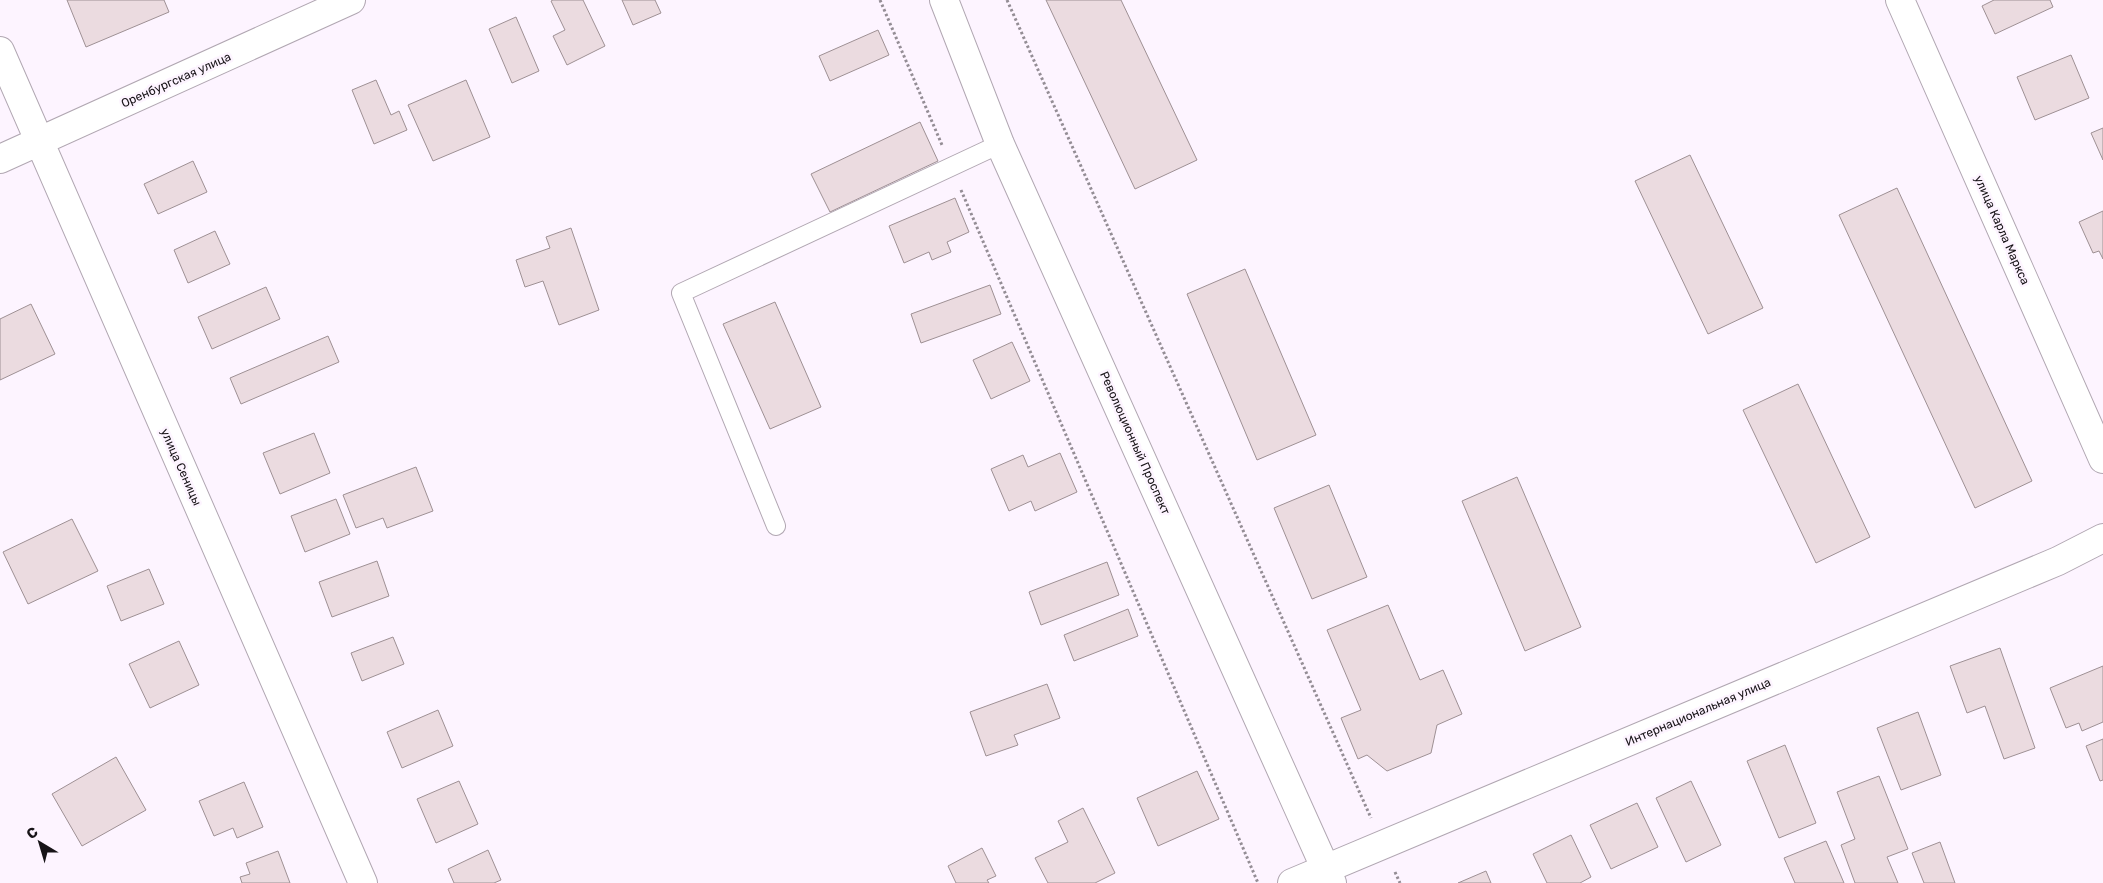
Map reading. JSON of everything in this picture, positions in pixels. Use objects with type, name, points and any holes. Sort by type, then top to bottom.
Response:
[{"type":"street","name":"Оренбургская улица","points":[[0,159],[351,0]]},
{"type":"street","name":"Революционный Проспект","points":[[944,0],[1000,144],[1329,875]]},
{"type":"street","name":"улица Карла Маркса","points":[[1900,0],[2103,459]]},
{"type":"street","name":"улица Сеницы","points":[[0,51],[363,883]]},
{"type":"street","name":"Интернациональная улица","points":[[1292,883],[1329,875],[1383,844],[2058,561],[2103,538]]},
{"type":"lane","points":[[776,526],[681,293],[1000,144]]},
{"type":"path","points":[[880,0],[1258,883]]},
{"type":"path","points":[[1007,0],[1400,883]]},
{"type":"building","points":[[67,0],[164,0],[169,12],[86,47]]},
{"type":"building","points":[[583,0],[605,46],[567,65],[553,36],[565,30],[551,1]]},
{"type":"building","points":[[622,0],[655,0],[661,13],[633,25]]},
{"type":"building","points":[[1046,0],[1121,0],[1197,160],[1135,189]]},
{"type":"building","points":[[1994,0],[2050,0],[2053,7],[1995,34],[1982,6]]},
{"type":"building","points":[[516,17],[539,71],[512,83],[489,29]]},
{"type":"building","points":[[878,30],[889,55],[830,81],[819,56]]},
{"type":"building","points":[[2071,55],[2089,98],[2035,120],[2017,77]]},
{"type":"building","points":[[376,80],[391,115],[399,111],[407,130],[374,144],[352,90]]},
{"type":"building","points":[[466,80],[490,137],[433,161],[408,105]]},
{"type":"building","points":[[920,122],[938,161],[830,212],[811,174]]},
{"type":"building","points":[[2103,128],[2103,160],[2091,133]]},
{"type":"building","points":[[1690,155],[1763,308],[1708,334],[1635,181]]},
{"type":"building","points":[[193,161],[207,192],[158,214],[144,184]]},
{"type":"building","points":[[1897,188],[2032,481],[1975,508],[1839,215]]},
{"type":"building","points":[[955,198],[969,232],[947,242],[951,252],[932,260],[929,252],[904,263],[889,226]]},
{"type":"building","points":[[2103,211],[2103,259],[2099,251],[2093,253],[2079,222]]},
{"type":"building","points":[[571,228],[599,310],[559,325],[543,281],[525,287],[516,260],[550,248],[546,237]]},
{"type":"building","points":[[215,231],[230,264],[188,283],[174,250]]},
{"type":"building","points":[[1245,269],[1316,435],[1257,460],[1187,294]]},
{"type":"building","points":[[990,285],[1001,314],[921,343],[911,314]]},
{"type":"building","points":[[266,287],[280,319],[212,349],[198,317]]},
{"type":"building","points":[[775,302],[821,407],[770,429],[723,324]]},
{"type":"building","points":[[31,304],[55,354],[0,380],[0,319]]},
{"type":"building","points":[[328,336],[339,362],[241,404],[230,378]]},
{"type":"building","points":[[1012,342],[1030,381],[991,399],[973,360]]},
{"type":"building","points":[[1798,384],[1870,537],[1816,563],[1743,410]]},
{"type":"building","points":[[314,433],[330,473],[280,494],[263,453]]},
{"type":"building","points":[[1060,453],[1077,492],[1035,511],[1031,501],[1009,511],[991,469],[1023,455],[1028,467]]},
{"type":"building","points":[[416,467],[433,511],[387,528],[383,518],[356,528],[343,495]]},
{"type":"building","points":[[1517,477],[1581,627],[1525,651],[1462,501]]},
{"type":"building","points":[[1329,485],[1367,577],[1312,599],[1274,508]]},
{"type":"building","points":[[336,499],[350,534],[305,552],[291,516]]},
{"type":"building","points":[[72,519],[98,571],[28,604],[3,552]]},
{"type":"building","points":[[377,561],[389,596],[332,617],[319,582]]},
{"type":"building","points":[[1107,562],[1119,595],[1041,625],[1029,592]]},
{"type":"building","points":[[149,569],[164,604],[121,621],[107,586]]},
{"type":"building","points":[[1388,605],[1420,680],[1443,670],[1462,714],[1437,725],[1431,753],[1387,771],[1367,755],[1358,759],[1341,718],[1361,710],[1327,630]]},
{"type":"building","points":[[1128,609],[1138,636],[1074,661],[1064,635]]},
{"type":"building","points":[[393,637],[404,664],[362,681],[351,653]]},
{"type":"building","points":[[179,641],[199,685],[150,708],[129,664]]},
{"type":"building","points":[[2000,648],[2035,748],[2004,759],[1985,706],[1967,713],[1950,666]]},
{"type":"building","points":[[2103,666],[2103,722],[2082,731],[2079,723],[2066,728],[2050,688]]},
{"type":"building","points":[[1047,684],[1060,718],[1014,735],[1018,745],[986,756],[970,712]]},
{"type":"building","points":[[438,710],[453,746],[402,768],[387,732]]},
{"type":"building","points":[[1918,712],[1941,775],[1901,790],[1877,728]]},
{"type":"building","points":[[2103,739],[2103,780],[2100,781],[2086,746]]},
{"type":"building","points":[[1785,745],[1816,823],[1779,838],[1747,761]]},
{"type":"building","points":[[116,757],[146,810],[82,846],[52,794]]},
{"type":"building","points":[[1197,771],[1219,819],[1158,846],[1137,798]]},
{"type":"building","points":[[1879,776],[1908,849],[1887,857],[1898,883],[1855,883],[1841,845],[1855,839],[1837,792]]},
{"type":"building","points":[[459,781],[478,824],[436,843],[417,799]]},
{"type":"building","points":[[1691,781],[1721,845],[1686,862],[1656,798]]},
{"type":"building","points":[[244,782],[263,827],[237,838],[233,828],[214,836],[199,801]]},
{"type":"building","points":[[1637,803],[1658,847],[1611,869],[1590,825]]},
{"type":"building","points":[[1083,808],[1115,873],[1095,883],[1048,883],[1035,858],[1068,842],[1058,821]]},
{"type":"building","points":[[1571,835],[1591,877],[1580,883],[1547,883],[1533,854]]},
{"type":"building","points":[[1826,841],[1844,883],[1795,883],[1784,858]]},
{"type":"building","points":[[1940,842],[1955,883],[1924,883],[1912,853]]},
{"type":"building","points":[[982,848],[996,876],[987,880],[989,883],[956,883],[948,866]]},
{"type":"building","points":[[488,850],[501,880],[494,883],[454,883],[448,869]]},
{"type":"building","points":[[278,851],[290,883],[242,883],[240,877],[250,874],[246,863]]},
{"type":"building","points":[[1486,871],[1491,883],[1458,883]]}]
